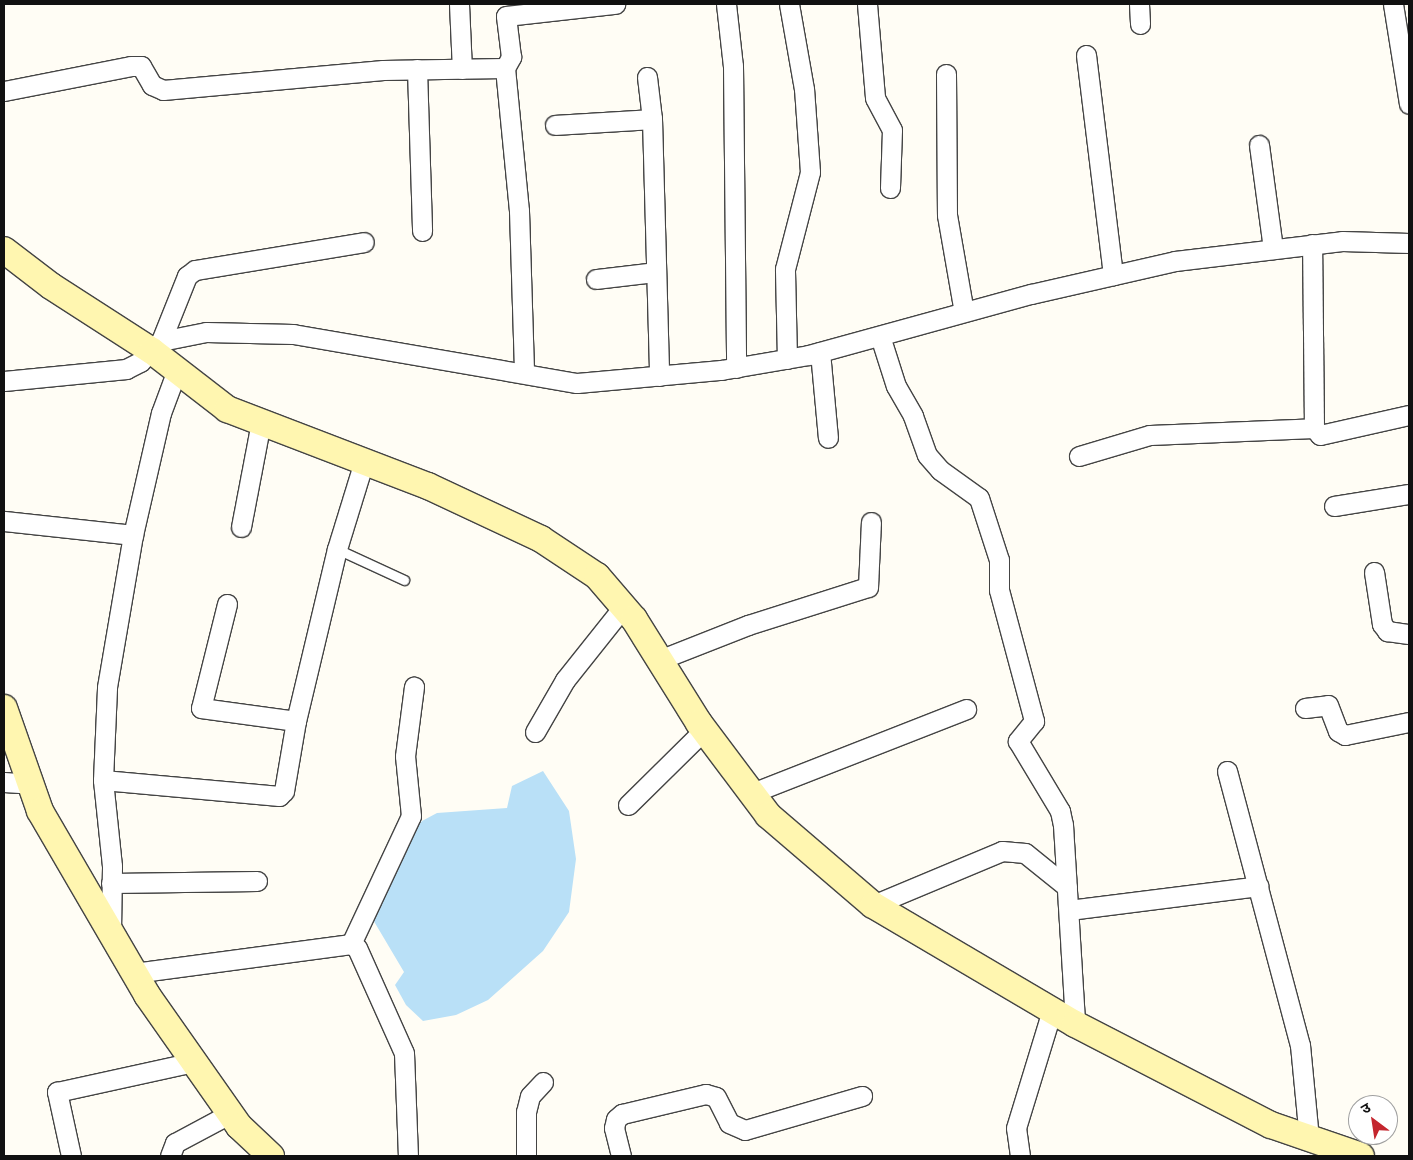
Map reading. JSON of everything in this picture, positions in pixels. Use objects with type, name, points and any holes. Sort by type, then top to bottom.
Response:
[{"type":"street","points":[[459,4],[462,69]]},
{"type":"street","points":[[524,373],[519,212],[505,68],[511,58],[505,10],[615,4]]},
{"type":"street","points":[[726,4],[733,66],[736,368]]},
{"type":"street","points":[[787,359],[785,269],[810,172],[804,89],[789,4]]},
{"type":"street","points":[[867,4],[875,98],[892,130],[890,188]]},
{"type":"street","points":[[1139,4],[1140,24]]},
{"type":"street","points":[[1393,4],[1409,104]]},
{"type":"street","points":[[1086,55],[1113,275]]},
{"type":"street","points":[[4,91],[131,66],[141,66],[152,85],[163,90],[383,70],[505,68]]},
{"type":"street","points":[[417,70],[422,231]]},
{"type":"street","points":[[946,74],[947,215],[964,312]]},
{"type":"street","points":[[647,77],[652,119],[659,376]]},
{"type":"street","points":[[555,124],[652,119]]},
{"type":"street","points":[[1259,145],[1273,249]]},
{"type":"street","points":[[156,346],[206,332],[293,334],[577,383],[736,368],[787,359],[820,352],[964,312],[1174,261],[1342,241],[1409,243]]},
{"type":"street","points":[[4,381],[109,373],[140,362],[156,346],[186,276],[195,270],[364,242]]},
{"type":"street","points":[[1312,244],[1314,428],[1320,435],[1409,414]]},
{"type":"street","points":[[4,250],[51,286],[156,346],[177,370],[227,409],[428,486],[541,539],[597,576],[624,607],[704,730],[768,814],[873,905],[1075,1024],[1272,1125],[1360,1156]]},
{"type":"street","points":[[596,279],[656,272]]},
{"type":"street","points":[[880,336],[896,386],[913,416],[927,455],[940,470],[972,492],[982,505],[999,560],[999,590],[1034,722],[1018,741],[1060,811],[1064,825],[1075,1024]]},
{"type":"street","points":[[820,352],[828,438]]},
{"type":"street","points":[[111,932],[111,883],[103,780],[107,687],[134,535],[161,413],[177,370]]},
{"type":"street","points":[[242,527],[260,422]]},
{"type":"street","points":[[1079,456],[1150,435],[1314,428]]},
{"type":"street","points":[[103,780],[279,796],[284,791],[296,721],[337,549],[364,461]]},
{"type":"street","points":[[1334,506],[1409,494]]},
{"type":"street","points":[[4,522],[134,535]]},
{"type":"street","points":[[659,660],[748,625],[868,587],[871,522]]},
{"type":"street","points":[[1374,572],[1382,624],[1387,631],[1409,634]]},
{"type":"street","points":[[227,604],[201,708],[296,721]]},
{"type":"street","points":[[535,732],[565,680],[624,607]]},
{"type":"street","points":[[352,944],[411,816],[405,756],[414,687]]},
{"type":"street","points":[[1306,708],[1328,705],[1338,731],[1345,735],[1409,722]]},
{"type":"street","points":[[752,793],[966,709]]},
{"type":"street","points":[[6,723],[40,810],[134,973],[231,1113],[271,1156]]},
{"type":"street","points":[[628,805],[704,730]]},
{"type":"street","points":[[1227,771],[1300,1045],[1309,1138]]},
{"type":"street","points":[[4,782],[31,784]]},
{"type":"street","points":[[873,905],[1002,851],[1025,853],[1066,887]]},
{"type":"street","points":[[111,883],[257,881]]},
{"type":"street","points":[[1068,910],[1258,886]]},
{"type":"street","points":[[134,973],[352,944],[357,948],[404,1053],[408,1156]]},
{"type":"street","points":[[1020,1156],[1016,1128],[1052,1010]]},
{"type":"street","points":[[71,1156],[57,1092],[194,1062]]},
{"type":"street","points":[[526,1156],[526,1112],[530,1096],[542,1082]]},
{"type":"street","points":[[621,1156],[614,1128],[616,1119],[622,1114],[706,1094],[716,1097],[729,1123],[746,1130],[862,1096]]},
{"type":"street","points":[[170,1156],[175,1143],[231,1113]]},
{"type":"lane","points":[[337,549],[404,580]]},
{"type":"water","points":[[543,771],[569,811],[576,859],[569,912],[543,951],[488,1000],[456,1015],[423,1021],[406,1005],[395,985],[404,972],[372,918],[401,847],[422,821],[437,813],[507,808],[512,786]]}]
